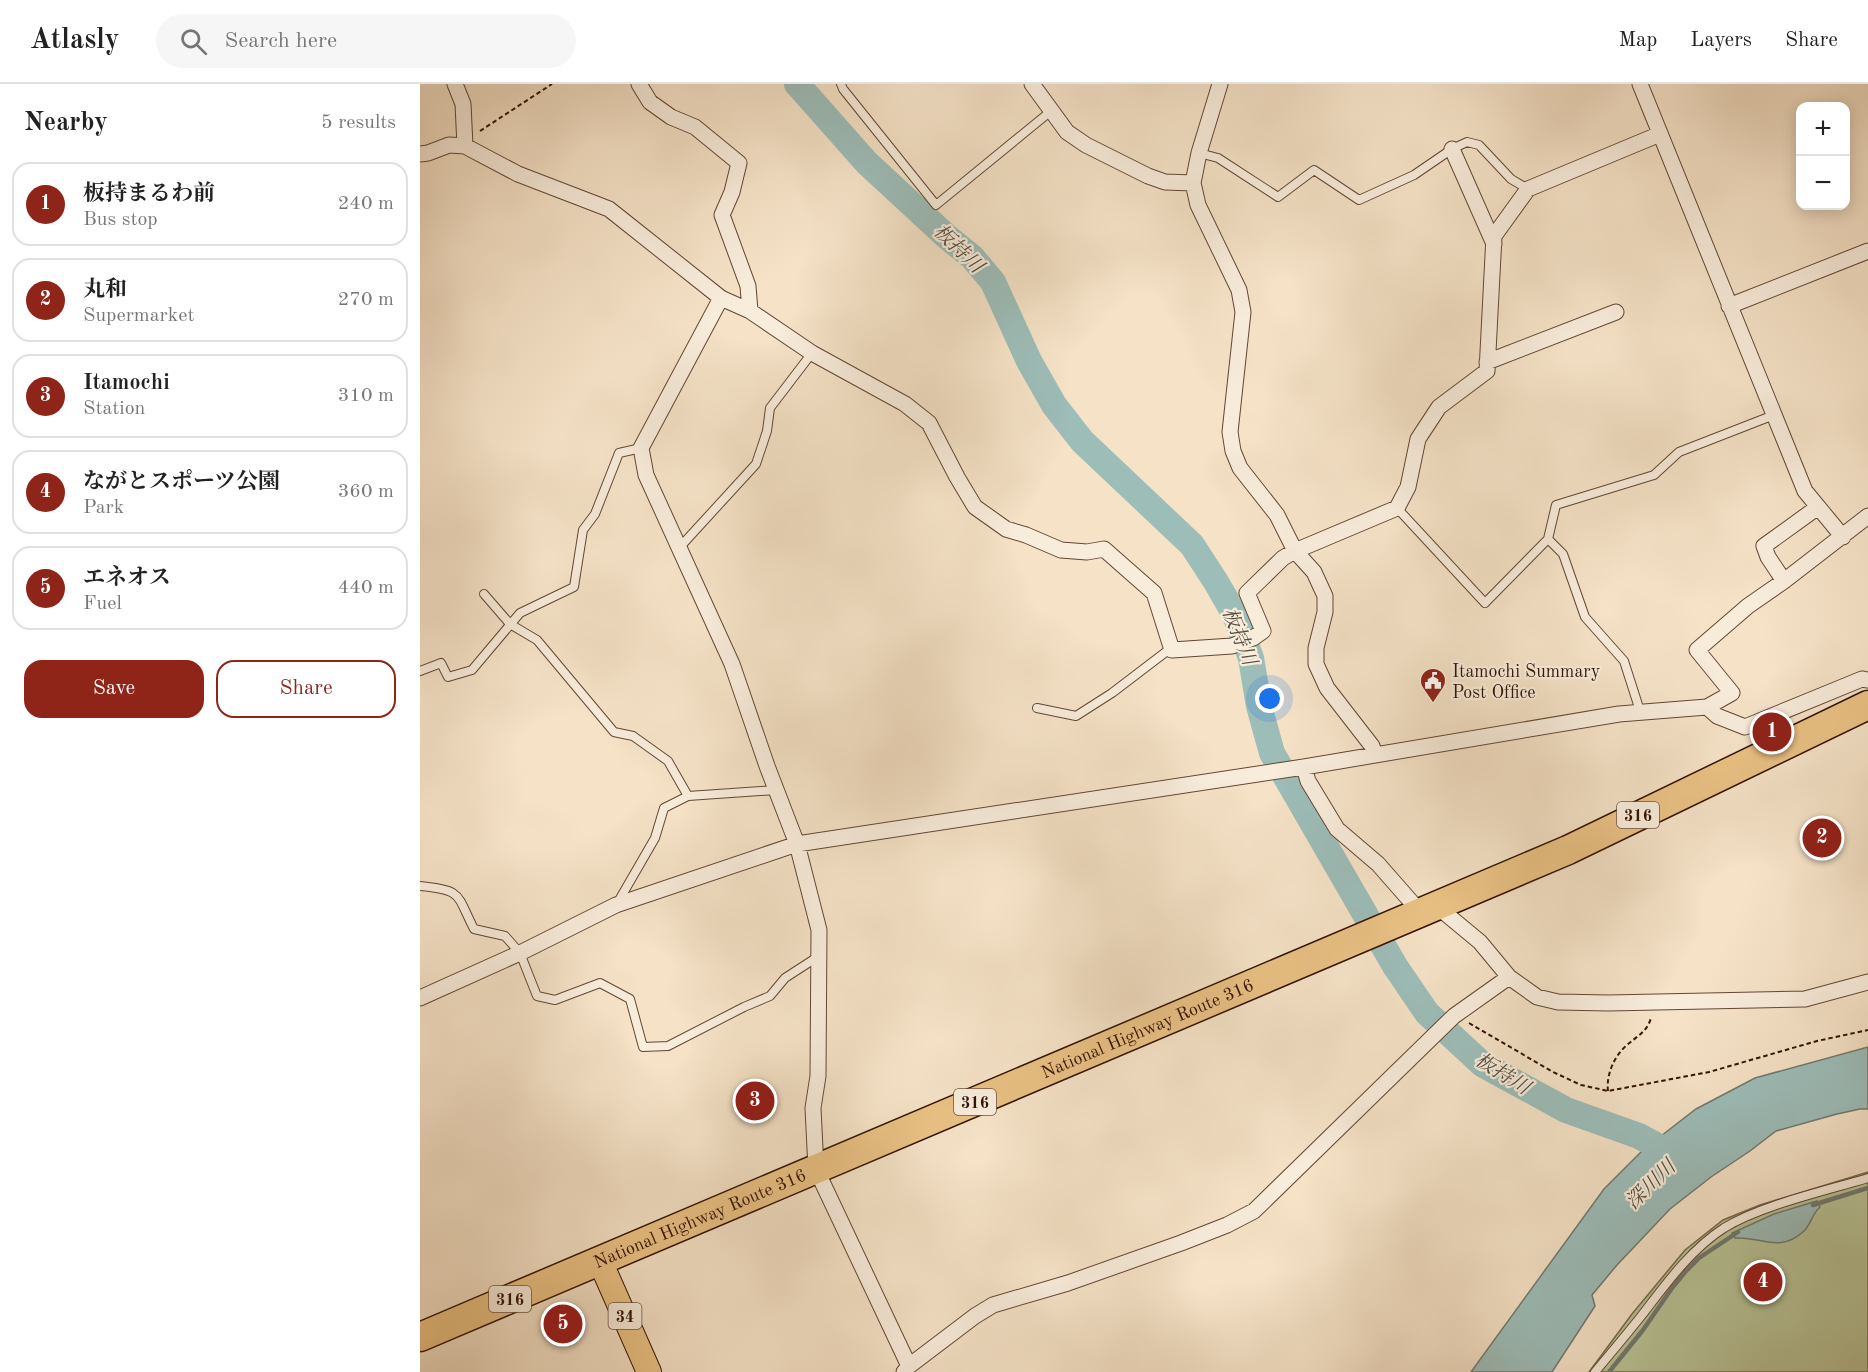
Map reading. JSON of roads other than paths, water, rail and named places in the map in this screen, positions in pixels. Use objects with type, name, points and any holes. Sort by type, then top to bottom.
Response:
[{"type":"highway","name":"National Highway Route 316","points":[[420,1337],[1568,850],[1868,705]]},
{"type":"main road","name":"34","points":[[600,1261],[649,1372]]},
{"type":"street","points":[[455,84],[463,104],[464,142]]},
{"type":"street","points":[[639,84],[650,102],[671,117],[695,127],[739,163],[732,192],[722,215],[748,286],[750,311]]},
{"type":"street","points":[[1032,84],[1068,132],[1096,150],[1165,182],[1193,183]]},
{"type":"street","points":[[1220,84],[1199,153],[1193,183],[1198,205],[1239,290],[1243,312],[1230,432],[1233,451],[1240,468],[1277,515],[1295,551],[1314,572],[1324,596],[1325,612],[1316,648],[1316,664],[1328,688],[1372,746],[1375,754]]},
{"type":"street","points":[[1640,84],[1805,491],[1843,537]]},
{"type":"street","points":[[420,154],[464,142],[518,174],[609,209],[721,298],[750,311],[812,352],[905,404],[929,423],[975,507],[1006,530],[1026,535],[1061,550],[1087,552],[1104,549],[1154,593],[1172,650],[1232,646],[1252,638],[1263,631],[1247,593],[1283,558],[1397,507],[1408,488],[1418,438],[1439,407],[1487,371],[1494,236],[1528,189],[1660,134]]},
{"type":"street","points":[[1452,149],[1494,244]]},
{"type":"street","points":[[1729,306],[1868,250]]},
{"type":"street","points":[[721,298],[641,448],[646,475],[732,664],[797,844],[819,930],[818,1076],[813,1108],[816,1169],[906,1369],[975,1316],[993,1305],[1068,1283],[1181,1243],[1227,1225],[1254,1211],[1431,1037],[1457,1014],[1509,977]]},
{"type":"street","points":[[1487,362],[1616,312]]},
{"type":"street","points":[[1784,581],[1764,546],[1818,507]]},
{"type":"street","points":[[420,998],[520,953],[616,905],[797,844],[1298,768],[1640,711],[1707,707],[1732,693],[1697,650],[1748,606],[1843,537],[1868,516]]},
{"type":"street","points":[[1707,707],[1717,716],[1745,727],[1862,679],[1868,680]]},
{"type":"street","points":[[1298,768],[1337,829],[1378,864],[1423,912],[1445,913],[1480,942],[1509,977],[1537,997],[1558,1002],[1805,999],[1868,982]]},
{"type":"lane","points":[[840,84],[936,205],[1051,111]]},
{"type":"lane","points":[[1199,153],[1218,158],[1278,197],[1314,170],[1359,200],[1414,175],[1452,149],[1467,142],[1479,145],[1511,179],[1528,189]]},
{"type":"lane","points":[[680,547],[756,464],[767,431],[770,408],[812,352]]},
{"type":"lane","points":[[1397,507],[1485,603],[1548,539],[1556,505],[1654,475],[1679,452],[1774,415]]},
{"type":"lane","points":[[420,671],[441,663],[448,677],[472,670],[520,613],[574,587],[583,530],[596,514],[619,453],[641,448]]},
{"type":"lane","points":[[1548,539],[1563,554],[1585,617],[1624,661],[1640,711]]},
{"type":"lane","points":[[484,594],[510,624],[537,640],[614,732],[633,735],[668,761],[688,796]]},
{"type":"lane","points":[[1037,708],[1076,716],[1112,693],[1171,648]]},
{"type":"lane","points":[[616,905],[655,838],[664,808],[688,796],[776,790]]},
{"type":"lane","points":[[420,886],[446,889],[462,899],[474,929],[505,936],[520,953],[537,996],[555,1000],[600,983],[630,999],[644,1047],[668,1046],[770,996],[784,978],[819,956]]},
{"type":"lane","points":[[1595,1372],[1669,1279],[1693,1254],[1725,1228],[1761,1211],[1868,1178]]},
{"type":"water","name":"深川川","points":[[1868,1047],[1868,1109],[1837,1114],[1776,1131],[1670,1209],[1592,1295],[1595,1306],[1552,1372],[1471,1372],[1604,1189],[1643,1150],[1696,1109],[1755,1078]]},
{"type":"water","points":[[1817,1201],[1820,1207],[1804,1231],[1786,1242],[1735,1238],[1732,1233],[1774,1214]]},
{"type":"waterway","name":"板持川","points":[[797,84],[867,163],[972,257],[993,282],[1029,361],[1054,405],[1082,441],[1192,545],[1235,615],[1251,658],[1259,706],[1272,753],[1395,966],[1427,1013],[1482,1064],[1566,1110],[1639,1136],[1678,1157]]},
{"type":"waterway","points":[[1813,1205],[1868,1188]]},
{"type":"waterway","points":[[1609,1372],[1686,1271],[1699,1258],[1738,1232]]},
{"type":"place","name":"Itamochi Summary Post Office","points":[[1433,704]]},
{"type":"place","name":"板持まるわ前","points":[[1772,732]]},
{"type":"place","name":"丸和","points":[[1822,838]]},
{"type":"place","name":"Itamochi","points":[[755,1101]]},
{"type":"place","name":"ながとスポーツ公園","points":[[1763,1282]]},
{"type":"place","name":"エネオス","points":[[563,1324]]}]
